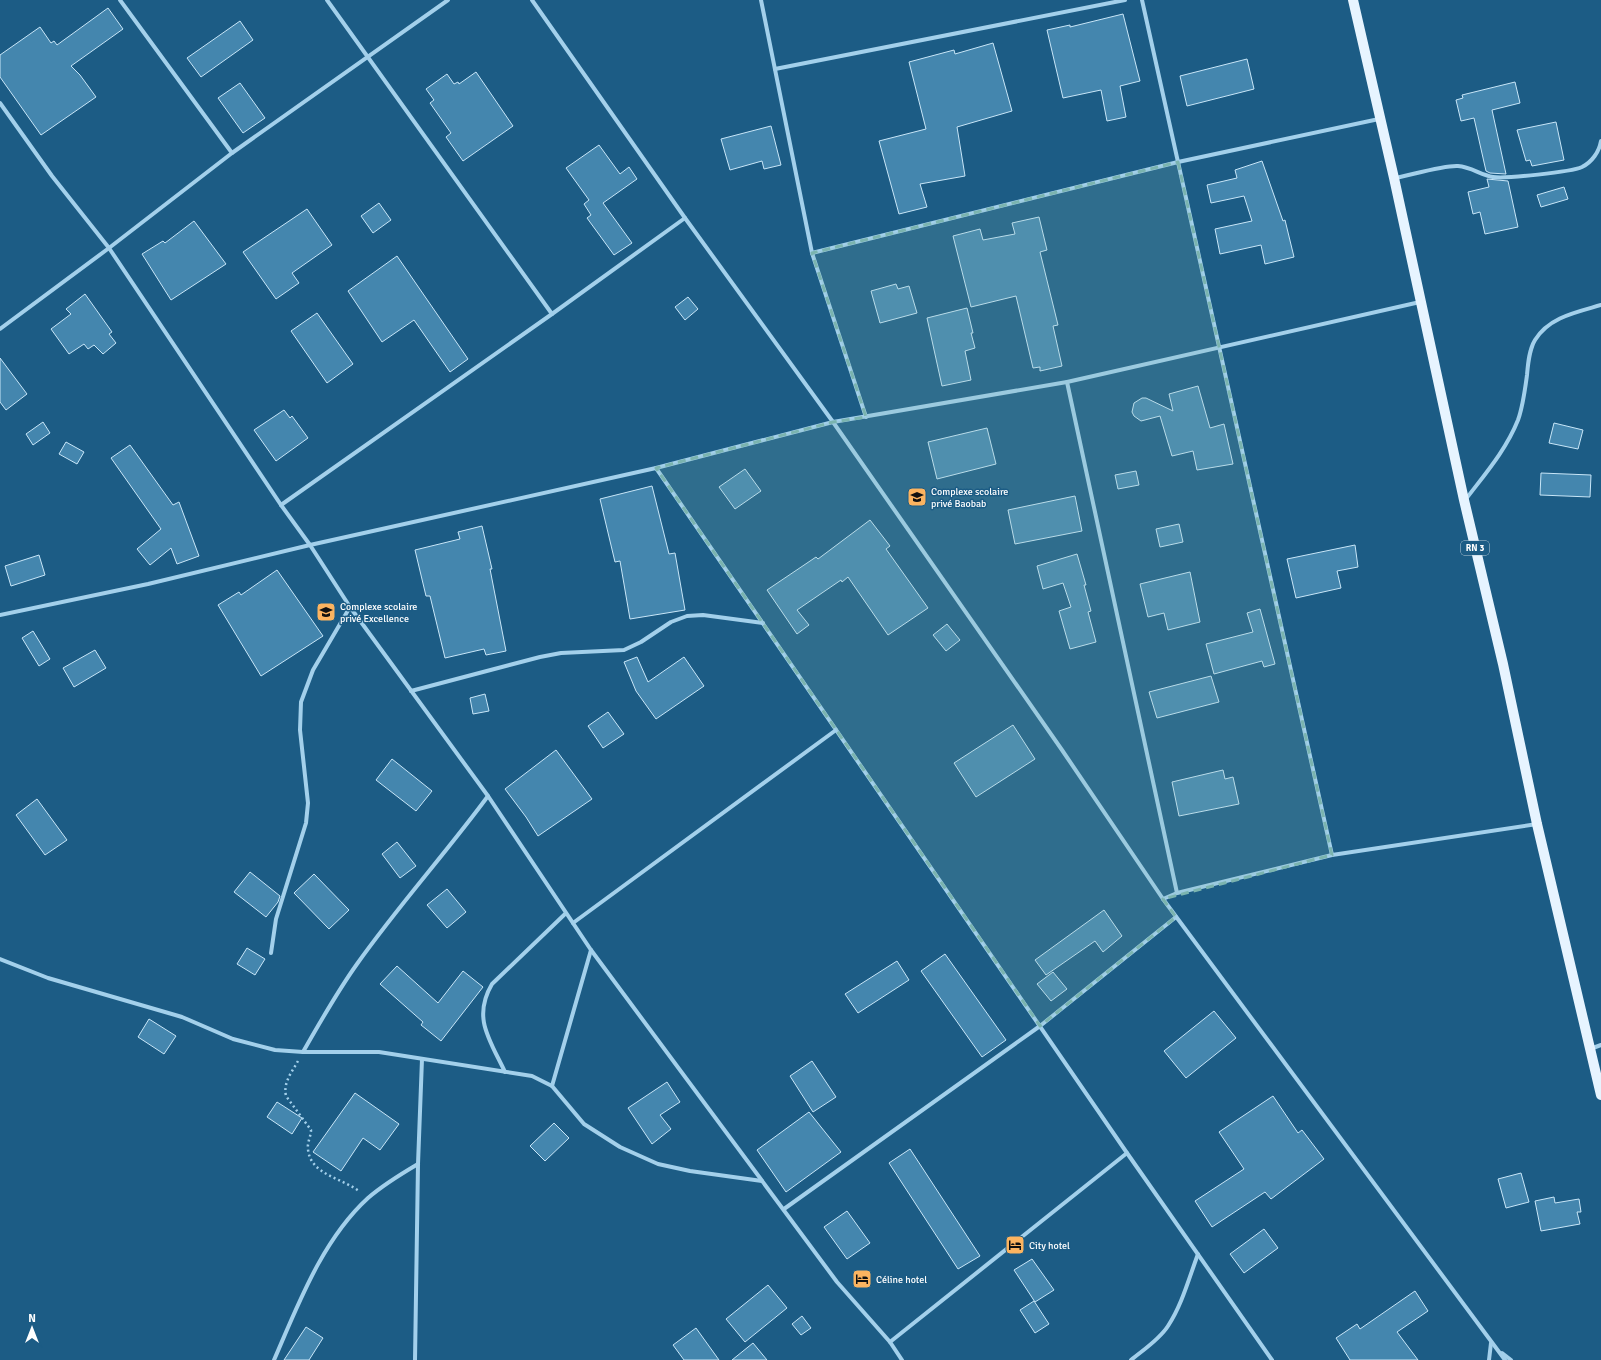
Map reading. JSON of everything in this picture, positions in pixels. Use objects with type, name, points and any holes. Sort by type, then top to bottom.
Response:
[{"type":"main road","name":"RN 3","points":[[1353,0],[1394,178],[1464,500],[1503,664],[1537,824],[1601,1095]]},
{"type":"street","points":[[120,0],[232,153]]},
{"type":"street","points":[[327,0],[552,314]]},
{"type":"street","points":[[0,329],[109,248],[232,153],[448,0]]},
{"type":"street","points":[[532,0],[685,218],[834,422],[1062,750],[1163,899],[1505,1360]]},
{"type":"street","points":[[761,0],[812,253],[866,417]]},
{"type":"street","points":[[775,69],[1125,0]]},
{"type":"street","points":[[1142,0],[1332,855]]},
{"type":"street","points":[[0,103],[52,176],[109,248],[281,506],[310,545],[350,607],[488,796],[565,914],[837,1282],[890,1342],[902,1360]]},
{"type":"street","points":[[812,253],[1178,162],[1380,119]]},
{"type":"street","points":[[1394,178],[1457,166],[1469,168],[1494,177],[1510,178],[1581,168],[1591,160],[1600,147],[1601,141]]},
{"type":"street","points":[[281,506],[685,218]]},
{"type":"street","points":[[0,616],[148,584],[310,545],[656,468],[834,422],[1067,382],[1420,302]]},
{"type":"street","points":[[1464,500],[1505,447],[1518,419],[1524,395],[1530,356],[1535,340],[1551,323],[1566,315],[1601,305]]},
{"type":"street","points":[[1067,382],[1177,893]]},
{"type":"street","points":[[656,468],[1127,1153],[1272,1360]]},
{"type":"street","points":[[271,953],[276,919],[306,823],[308,803],[300,730],[302,702],[313,670],[350,607]]},
{"type":"street","points":[[411,691],[540,656],[561,653],[624,650],[641,642],[670,622],[686,616],[703,615],[763,623]]},
{"type":"street","points":[[573,923],[836,730]]},
{"type":"street","points":[[303,1052],[356,964],[452,844],[488,796]]},
{"type":"street","points":[[1163,899],[1177,893],[1332,855],[1537,824]]},
{"type":"street","points":[[505,1072],[486,1030],[482,1014],[485,996],[492,984],[565,914]]},
{"type":"street","points":[[784,1209],[1040,1026],[1176,917]]},
{"type":"street","points":[[552,1086],[591,950]]},
{"type":"street","points":[[0,959],[48,978],[182,1017],[233,1039],[275,1050],[303,1052],[379,1052],[532,1076],[552,1086],[584,1124],[626,1149],[658,1164],[690,1171],[762,1181]]},
{"type":"street","points":[[1590,1049],[1601,1046]]},
{"type":"street","points":[[415,1360],[418,1164],[422,1059]]},
{"type":"street","points":[[890,1342],[1127,1153]]},
{"type":"street","points":[[274,1360],[314,1273],[338,1232],[367,1198],[392,1179],[418,1164]]},
{"type":"street","points":[[1131,1360],[1157,1339],[1167,1327],[1177,1310],[1198,1254]]},
{"type":"street","points":[[1489,1360],[1491,1343]]},
{"type":"street","points":[[1495,1348],[1510,1360]]},
{"type":"path","points":[[303,1052],[286,1083],[285,1089],[286,1096],[311,1130],[307,1148],[311,1160],[318,1170],[353,1187],[367,1198]]},
{"type":"highlighted area","points":[[1178,162],[1332,855],[1163,899],[1176,917],[1040,1026],[656,468],[833,422],[866,417],[812,253]]},
{"type":"building","points":[[108,8],[123,29],[71,66],[80,75],[96,97],[41,135],[0,77],[0,55],[40,27],[51,43],[54,41],[57,45]]},
{"type":"building","points":[[1123,14],[1140,81],[1120,86],[1126,117],[1107,121],[1101,90],[1063,98],[1047,30],[1070,25],[1070,27]]},
{"type":"building","points":[[240,21],[253,40],[201,77],[187,58]]},
{"type":"building","points":[[993,43],[1012,111],[957,127],[965,176],[920,184],[927,207],[899,214],[879,141],[926,129],[909,62],[954,50],[955,54]]},
{"type":"building","points":[[1247,59],[1254,89],[1187,106],[1180,76]]},
{"type":"building","points":[[476,72],[513,126],[463,161],[446,137],[451,133],[430,103],[434,100],[426,89],[447,74],[454,84],[458,82],[459,84]]},
{"type":"building","points":[[1515,82],[1520,103],[1492,110],[1506,174],[1490,173],[1486,171],[1474,118],[1461,121],[1456,100],[1463,98],[1462,95]]},
{"type":"building","points":[[240,83],[265,118],[243,133],[218,98]]},
{"type":"building","points":[[1556,122],[1564,160],[1532,166],[1530,160],[1526,161],[1517,130]]},
{"type":"building","points":[[771,126],[781,165],[764,169],[762,161],[730,170],[721,139]]},
{"type":"building","points":[[599,145],[620,174],[629,167],[637,179],[603,203],[632,243],[614,255],[587,218],[591,215],[584,204],[589,200],[566,168]]},
{"type":"building","points":[[1262,161],[1283,221],[1285,220],[1294,257],[1265,264],[1261,245],[1220,254],[1215,229],[1252,221],[1244,196],[1211,203],[1207,185],[1237,178],[1235,170]]},
{"type":"building","points":[[1487,179],[1508,181],[1518,227],[1485,234],[1480,212],[1473,214],[1468,192],[1489,187]]},
{"type":"building","points":[[1564,187],[1568,199],[1541,207],[1537,195]]},
{"type":"building","points":[[379,203],[391,220],[373,233],[361,216]]},
{"type":"building","points":[[307,209],[332,245],[292,273],[299,283],[276,299],[243,252]]},
{"type":"building","points":[[1039,217],[1047,250],[1040,252],[1058,325],[1053,326],[1062,366],[1040,371],[1040,367],[1033,368],[1016,296],[971,307],[953,236],[980,229],[983,240],[1015,234],[1012,223]]},
{"type":"building","points":[[194,221],[226,264],[171,300],[142,254],[163,241],[165,243]]},
{"type":"building","points":[[397,256],[468,359],[450,372],[414,320],[382,342],[348,291]]},
{"type":"building","points":[[896,284],[898,289],[909,286],[917,313],[880,323],[871,291]]},
{"type":"building","points":[[85,294],[112,332],[109,334],[116,343],[103,354],[94,345],[88,349],[84,344],[69,354],[51,329],[71,314],[66,309]]},
{"type":"building","points":[[688,297],[698,309],[685,320],[675,307]]},
{"type":"building","points":[[967,308],[975,348],[965,351],[971,380],[942,386],[927,318]]},
{"type":"building","points":[[317,313],[353,364],[327,383],[291,331]]},
{"type":"building","points":[[0,358],[27,394],[6,410],[0,402]]},
{"type":"building","points":[[1198,386],[1210,428],[1224,424],[1233,464],[1197,470],[1193,451],[1172,456],[1160,416],[1141,421],[1134,416],[1132,412],[1134,403],[1142,398],[1146,398],[1173,411],[1169,394]]},
{"type":"building","points":[[284,410],[290,418],[292,416],[308,438],[276,461],[254,430]]},
{"type":"building","points":[[43,422],[50,433],[33,445],[26,434]]},
{"type":"building","points":[[1554,423],[1583,430],[1578,449],[1549,443]]},
{"type":"building","points":[[987,428],[996,464],[937,479],[928,442]]},
{"type":"building","points":[[66,442],[84,452],[77,464],[59,454]]},
{"type":"building","points":[[130,445],[173,505],[179,502],[199,556],[177,564],[171,548],[150,565],[137,549],[161,529],[111,458]]},
{"type":"building","points":[[745,469],[761,491],[735,509],[719,487]]},
{"type":"building","points":[[1136,471],[1139,485],[1118,489],[1115,475]]},
{"type":"building","points":[[1541,473],[1591,475],[1590,497],[1540,495]]},
{"type":"building","points":[[652,486],[669,554],[675,553],[685,610],[630,619],[620,561],[615,562],[600,499]]},
{"type":"building","points":[[1075,496],[1082,531],[1015,544],[1008,510]]},
{"type":"building","points":[[870,520],[890,546],[886,549],[928,608],[888,635],[848,577],[842,582],[841,580],[797,610],[809,625],[797,634],[767,590],[816,557],[818,559]]},
{"type":"building","points":[[1179,524],[1183,542],[1160,547],[1156,529]]},
{"type":"building","points":[[482,526],[492,569],[490,569],[506,651],[486,655],[484,649],[445,658],[430,596],[426,596],[415,550],[460,539],[458,532]]},
{"type":"building","points":[[1355,545],[1358,567],[1337,571],[1341,588],[1296,598],[1287,559]]},
{"type":"building","points":[[1077,554],[1086,585],[1084,585],[1091,611],[1088,612],[1096,642],[1070,649],[1059,611],[1071,607],[1063,583],[1043,589],[1037,566]]},
{"type":"building","points":[[39,555],[45,575],[11,586],[5,566]]},
{"type":"building","points":[[277,570],[323,636],[261,676],[218,605],[239,592],[241,595]]},
{"type":"building","points":[[1190,572],[1200,622],[1168,630],[1164,613],[1148,617],[1140,584]]},
{"type":"building","points":[[1260,609],[1275,664],[1264,667],[1262,661],[1214,674],[1206,644],[1253,632],[1247,613]]},
{"type":"building","points":[[947,624],[960,640],[946,651],[933,635]]},
{"type":"building","points":[[33,631],[50,659],[39,666],[22,638]]},
{"type":"building","points":[[95,650],[106,668],[74,687],[63,668]]},
{"type":"building","points":[[637,657],[648,682],[684,657],[704,686],[656,719],[636,691],[624,662]]},
{"type":"building","points":[[1211,676],[1219,702],[1157,718],[1149,692]]},
{"type":"building","points":[[485,694],[489,711],[473,714],[470,698]]},
{"type":"building","points":[[608,712],[624,734],[603,748],[588,726]]},
{"type":"building","points":[[1013,725],[1035,759],[976,797],[954,763]]},
{"type":"building","points":[[556,750],[592,799],[538,836],[505,789]]},
{"type":"building","points":[[392,759],[432,791],[416,811],[376,780]]},
{"type":"building","points":[[1223,770],[1225,779],[1233,777],[1239,804],[1179,816],[1172,782]]},
{"type":"building","points":[[37,799],[67,840],[45,855],[16,815]]},
{"type":"building","points":[[397,842],[416,866],[400,878],[382,854]]},
{"type":"building","points":[[250,872],[280,896],[278,902],[266,917],[234,892]]},
{"type":"building","points":[[314,874],[349,910],[329,929],[294,893]]},
{"type":"building","points":[[447,889],[466,912],[447,928],[427,905]]},
{"type":"building","points":[[1104,910],[1122,936],[1103,952],[1095,941],[1046,975],[1035,960]]},
{"type":"building","points":[[247,948],[265,959],[255,975],[237,964]]},
{"type":"building","points":[[945,954],[1006,1040],[982,1057],[921,971]]},
{"type":"building","points":[[897,961],[909,980],[858,1013],[845,994]]},
{"type":"building","points":[[397,966],[438,1003],[463,971],[483,987],[441,1041],[421,1025],[423,1022],[380,984]]},
{"type":"building","points":[[1053,972],[1067,989],[1051,1001],[1037,984]]},
{"type":"building","points":[[1214,1011],[1236,1038],[1186,1078],[1164,1051]]},
{"type":"building","points":[[149,1019],[176,1036],[164,1054],[138,1037]]},
{"type":"building","points":[[812,1061],[836,1097],[813,1112],[790,1076]]},
{"type":"building","points":[[667,1082],[680,1102],[660,1115],[671,1129],[652,1144],[628,1108]]},
{"type":"building","points":[[355,1093],[399,1124],[380,1150],[363,1138],[341,1171],[313,1152]]},
{"type":"building","points":[[1273,1096],[1298,1133],[1302,1130],[1324,1159],[1271,1199],[1265,1192],[1212,1227],[1195,1201],[1244,1169],[1219,1132]]},
{"type":"building","points":[[277,1102],[302,1118],[292,1134],[267,1117]]},
{"type":"building","points":[[809,1112],[841,1152],[786,1192],[757,1150]]},
{"type":"building","points":[[554,1123],[569,1138],[545,1161],[530,1146]]},
{"type":"building","points":[[910,1149],[980,1256],[958,1269],[889,1163]]},
{"type":"building","points":[[1521,1173],[1529,1202],[1506,1208],[1498,1179]]},
{"type":"building","points":[[1554,1197],[1555,1203],[1579,1199],[1581,1212],[1577,1212],[1580,1224],[1541,1231],[1535,1201]]},
{"type":"building","points":[[847,1211],[870,1243],[847,1259],[824,1227]]},
{"type":"building","points":[[1264,1229],[1278,1248],[1244,1273],[1230,1254]]},
{"type":"building","points":[[1032,1259],[1054,1290],[1035,1302],[1014,1270]]},
{"type":"building","points":[[768,1285],[787,1308],[745,1342],[726,1319]]},
{"type":"building","points":[[1415,1291],[1428,1311],[1397,1332],[1418,1360],[1350,1360],[1336,1338],[1357,1324],[1360,1329]]},
{"type":"building","points":[[1034,1301],[1049,1324],[1035,1333],[1020,1310]]},
{"type":"building","points":[[802,1316],[811,1328],[801,1335],[792,1324]]},
{"type":"building","points":[[306,1327],[323,1338],[309,1360],[284,1360]]},
{"type":"building","points":[[696,1328],[719,1360],[684,1360],[673,1345]]},
{"type":"building","points":[[753,1343],[767,1360],[732,1360]]},
{"type":"place","name":"Complexe scolaire privé Baobab","points":[[917,497]]},
{"type":"place","name":"Complexe scolaire privé Excellence","points":[[326,612]]},
{"type":"place","name":"City hotel","points":[[1015,1245]]},
{"type":"place","name":"Céline hotel","points":[[862,1279]]}]
